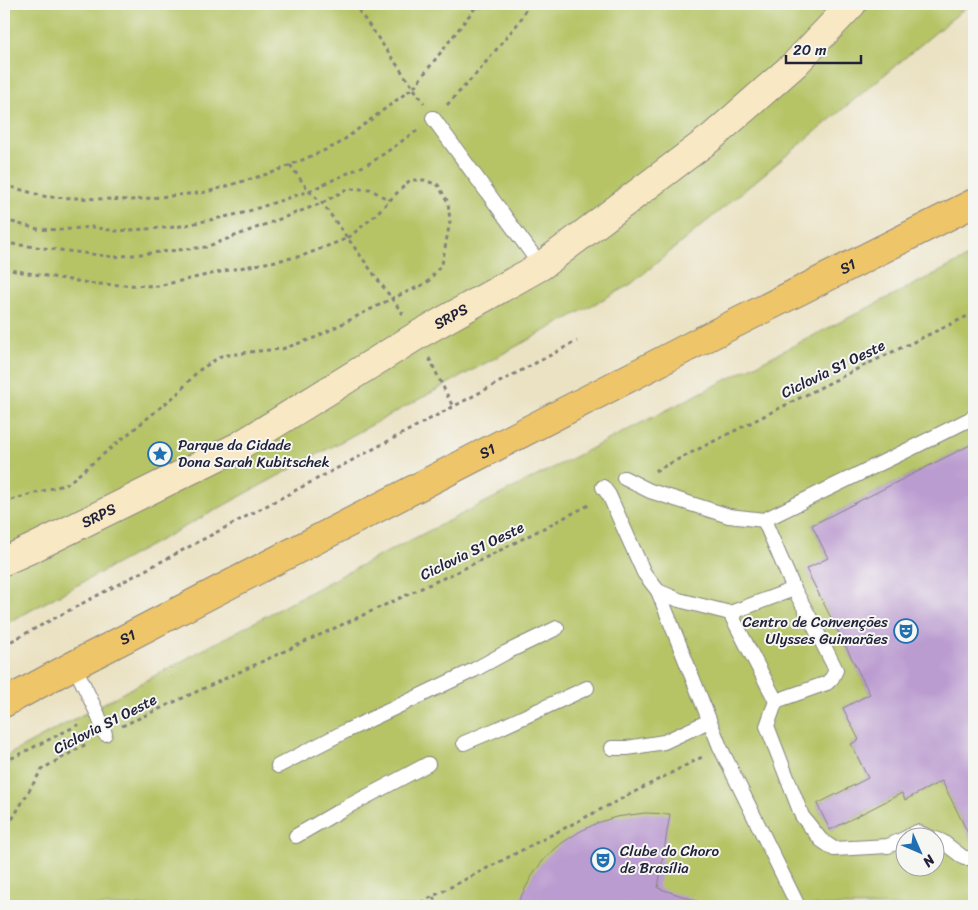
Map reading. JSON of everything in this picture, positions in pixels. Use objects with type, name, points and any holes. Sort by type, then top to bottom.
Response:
[{"type":"highway","name":"S1","points":[[4,703],[706,338],[974,203]]},
{"type":"main road","name":"SRPS","points":[[4,561],[239,446],[418,335],[541,266],[712,137],[795,64],[852,4]]},
{"type":"lane","points":[[434,118],[541,266]]},
{"type":"lane","points":[[628,480],[650,491],[728,516],[764,520],[974,417]]},
{"type":"lane","points":[[606,491],[644,573],[658,591],[720,747],[798,906]]},
{"type":"lane","points":[[764,520],[794,589],[836,670],[827,683],[776,701]]},
{"type":"lane","points":[[658,591],[679,600],[730,613],[794,589]]},
{"type":"lane","points":[[730,613],[776,701],[767,726],[802,816],[820,840],[834,849],[888,846],[896,842]]},
{"type":"lane","points":[[278,766],[557,628]]},
{"type":"lane","points":[[74,665],[105,734]]},
{"type":"lane","points":[[464,743],[587,688]]},
{"type":"lane","points":[[612,748],[627,748],[664,742],[709,721]]},
{"type":"lane","points":[[296,836],[428,764]]},
{"type":"lane","points":[[946,844],[964,858],[974,858]]},
{"type":"path","points":[[354,4],[434,118]]},
{"type":"path","points":[[4,185],[47,197],[131,200],[207,192],[274,172],[337,145],[414,87],[478,4]]},
{"type":"path","points":[[4,220],[38,229],[91,227],[116,231],[176,226],[243,213],[309,192],[372,162],[434,118],[476,74],[520,21],[528,4]]},
{"type":"path","points":[[290,165],[309,192],[322,203],[393,298],[418,335],[453,406]]},
{"type":"path","points":[[4,269],[95,284],[158,286],[302,256],[348,238],[372,218],[410,180],[424,180],[438,185],[448,202],[450,221],[442,264],[427,283],[298,344],[282,349],[221,356],[198,371],[177,394],[67,484],[4,502]]},
{"type":"path","points":[[4,244],[114,257],[206,247],[322,203],[347,189],[370,189],[389,200]]},
{"type":"path","name":"Ciclovia S1 Oeste","points":[[628,480],[974,313]]},
{"type":"path","points":[[4,645],[577,341]]},
{"type":"path","name":"Ciclovia S1 Oeste","points":[[4,833],[42,769],[105,734],[463,569],[606,491]]},
{"type":"path","points":[[4,762],[98,715]]},
{"type":"path","points":[[414,906],[720,747]]},
{"type":"path","points":[[433,897],[438,906]]},
{"type":"green space","name":"Parque da Cidade Dona Sarah Kubitschek","points":[[4,4],[970,4],[631,284],[4,625]]},
{"type":"green space","points":[[974,254],[974,443],[812,525],[828,558],[807,569],[870,694],[843,708],[859,739],[851,744],[868,778],[817,804],[831,830],[902,793],[905,800],[942,781],[974,845],[974,906],[4,906],[4,757],[340,576]]},
{"type":"building","name":"Centro de Convenções Ulysses Guimarães","points":[[974,443],[974,845],[942,781],[905,800],[902,793],[830,830],[817,804],[868,778],[851,744],[859,740],[843,708],[870,694],[806,569],[828,558],[812,525]]},
{"type":"building","name":"Clube do Choro de Brasília","points":[[645,813],[670,814],[658,888],[700,902],[700,906],[516,906],[534,872],[547,856],[562,843],[597,823],[616,817]]},
{"type":"place","name":"Parque da Cidade Dona Sarah Kubitschek","points":[[160,454]]},
{"type":"place","name":"Centro de Convenções Ulysses Guimarães","points":[[906,631]]},
{"type":"place","name":"Clube do Choro de Brasília","points":[[603,860]]}]
